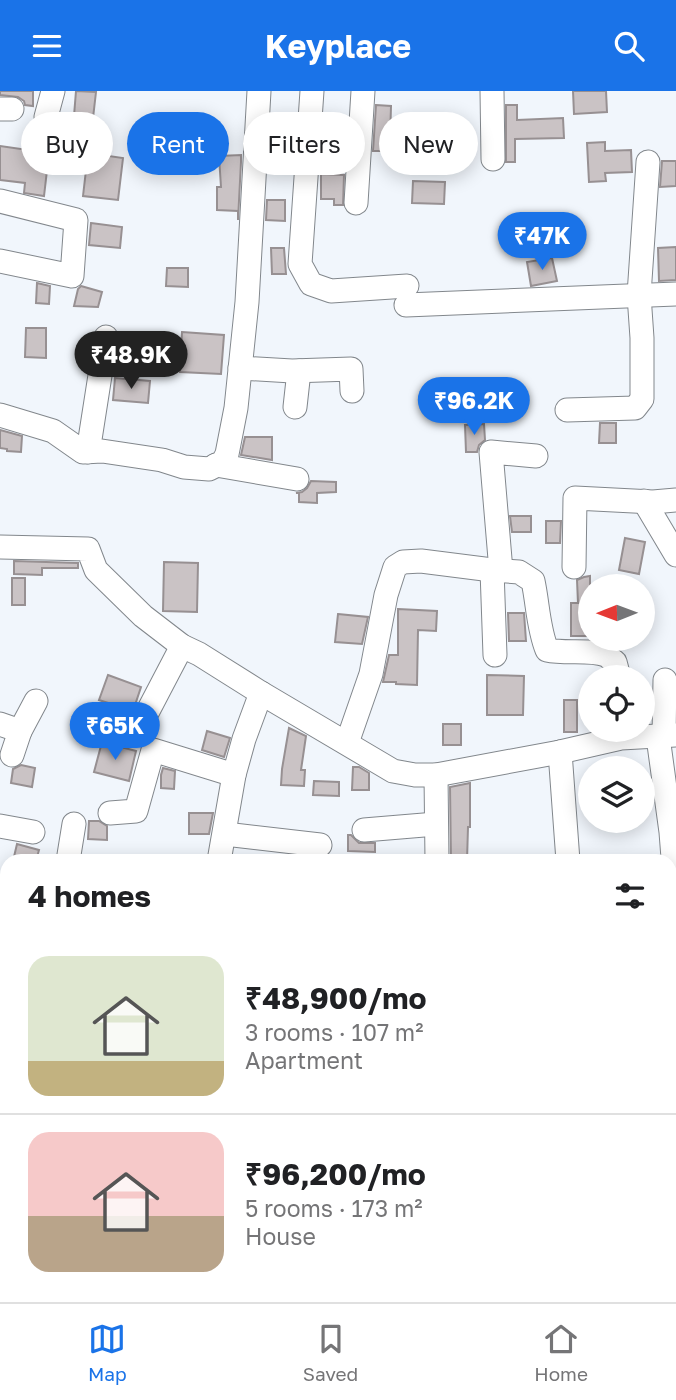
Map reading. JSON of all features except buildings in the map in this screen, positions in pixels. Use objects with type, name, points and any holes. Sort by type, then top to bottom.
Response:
[{"type":"street","points":[[47,112],[53,91]]},
{"type":"street","points":[[0,415],[53,431],[82,453],[102,451],[162,460],[184,467],[209,469],[223,462],[236,408],[247,302],[259,91]]},
{"type":"street","points":[[312,91],[300,264],[311,284],[331,291],[407,295],[676,294]]},
{"type":"street","points":[[356,202],[363,91]]},
{"type":"street","points":[[492,91],[493,159]]},
{"type":"street","points":[[567,410],[635,408],[642,399],[639,295],[649,162]]},
{"type":"street","points":[[0,201],[76,220],[72,275],[0,261]]},
{"type":"street","points":[[88,452],[106,337]]},
{"type":"street","points":[[240,368],[299,371],[351,369],[352,391]]},
{"type":"street","points":[[295,407],[299,371]]},
{"type":"street","points":[[495,655],[496,570],[491,452],[536,456]]},
{"type":"street","points":[[216,465],[297,479]]},
{"type":"street","points":[[574,567],[575,498],[676,500]]},
{"type":"street","points":[[645,501],[676,555]]},
{"type":"street","points":[[0,547],[88,549],[96,570],[143,616],[182,646],[393,771],[436,775],[560,752],[594,742]]},
{"type":"street","points":[[347,743],[371,674],[386,595],[395,567],[403,562],[421,561],[519,572],[533,581],[541,636],[547,650],[605,655],[616,665]]},
{"type":"street","points":[[148,711],[182,646]]},
{"type":"street","points":[[665,680],[673,854]]},
{"type":"street","points":[[221,854],[234,775],[261,693]]},
{"type":"street","points":[[12,755],[10,727],[36,701]]},
{"type":"street","points":[[110,813],[136,811],[153,750],[234,775]]},
{"type":"street","points":[[560,752],[567,854]]},
{"type":"street","points":[[436,775],[436,854]]},
{"type":"street","points":[[69,854],[74,824]]},
{"type":"street","points":[[364,829],[436,824]]},
{"type":"street","points":[[0,826],[33,832]]},
{"type":"street","points":[[225,834],[320,845]]}]
